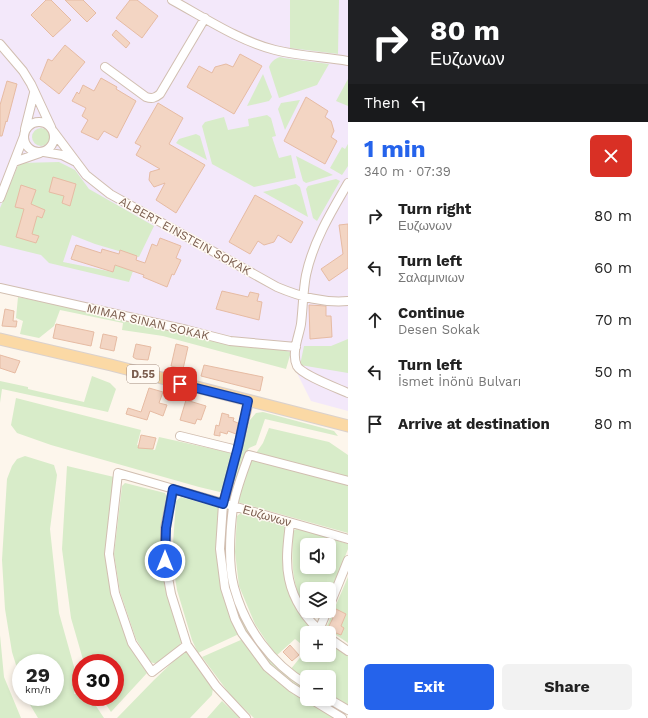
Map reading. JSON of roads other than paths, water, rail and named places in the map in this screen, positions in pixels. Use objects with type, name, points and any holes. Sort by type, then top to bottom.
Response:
[{"type":"main road","name":"D.55","points":[[0,339],[111,365],[348,426]]},
{"type":"street","points":[[172,0],[238,36],[275,50],[348,61]]},
{"type":"street","points":[[105,68],[146,97],[156,97],[160,94],[205,18]]},
{"type":"street","name":"ALBERT EINSTEIN SOKAK","points":[[0,44],[23,71],[31,84],[52,129],[76,162],[86,175],[110,194],[278,288],[302,297],[332,302],[348,301]]},
{"type":"street","points":[[0,198],[24,134],[34,93]]},
{"type":"street","points":[[14,162],[42,152],[51,147],[53,144],[54,135],[52,129],[44,123],[36,122],[29,126],[24,134],[28,148],[32,151],[42,152],[62,155],[76,162]]},
{"type":"street","points":[[348,183],[314,247],[306,275],[302,297],[301,324],[295,358],[300,370],[348,393]]},
{"type":"street","name":"MIMAR SINAN SOKAK","points":[[0,288],[230,341],[296,347]]},
{"type":"street","points":[[248,401],[238,449],[223,504],[220,549],[225,588],[235,619],[242,633],[268,667],[300,692]]},
{"type":"street","points":[[180,436],[238,449]]},
{"type":"street","points":[[300,680],[275,660],[250,628],[234,586],[230,551],[233,507],[239,482],[249,455],[348,481]]},
{"type":"street","name":"Ευζωνων","points":[[186,645],[152,672],[132,643],[114,593],[109,554],[118,473],[348,539]]},
{"type":"street","points":[[173,489],[166,528],[165,561],[171,594],[186,645],[216,686],[246,718]]},
{"type":"street","points":[[290,523],[287,555],[288,579],[295,597],[305,615],[315,626]]},
{"type":"street","points":[[336,590],[348,560]]},
{"type":"street","points":[[336,643],[348,651]]},
{"type":"street","points":[[336,703],[348,710]]},
{"type":"street","points":[[322,706],[342,718]]}]
